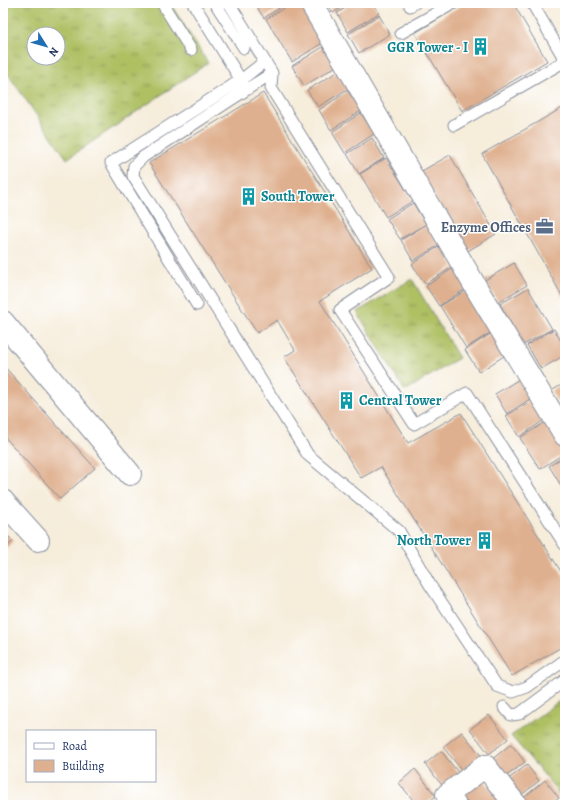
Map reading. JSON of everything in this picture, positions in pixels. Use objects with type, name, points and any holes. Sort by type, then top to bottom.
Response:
[{"type":"street","points":[[311,3],[477,289],[565,435]]},
{"type":"street","points":[[3,322],[130,474]]},
{"type":"street","points":[[3,501],[38,540]]},
{"type":"street","points":[[455,805],[447,795],[485,766],[516,805]]},
{"type":"lane","points":[[162,3],[191,50]]},
{"type":"lane","points":[[194,3],[248,90]]},
{"type":"lane","points":[[215,3],[244,48]]},
{"type":"lane","points":[[229,3],[272,73],[271,88],[389,277],[340,310],[414,424],[467,392],[565,545]]},
{"type":"lane","points":[[402,33],[454,3]]},
{"type":"lane","points":[[454,125],[565,61],[561,45],[532,3]]},
{"type":"lane","points":[[197,305],[110,163],[241,80],[264,62]]},
{"type":"lane","points":[[272,73],[143,157],[134,166],[133,176],[308,455],[399,531],[430,585],[497,686],[513,692],[527,687],[565,660]]},
{"type":"lane","points":[[504,707],[511,715],[519,714],[565,680]]},
{"type":"green space","points":[[3,3],[170,3],[208,63],[67,159],[3,67]]},
{"type":"green space","points":[[412,279],[459,358],[405,391],[357,312]]},
{"type":"green space","points":[[565,697],[565,802],[511,736]]},
{"type":"building","points":[[254,3],[287,3],[264,18]]},
{"type":"building","points":[[292,3],[300,3],[324,42],[292,62],[266,19]]},
{"type":"building","points":[[327,3],[349,3],[333,13]]},
{"type":"building","points":[[354,3],[373,3],[379,13],[348,32],[337,13]]},
{"type":"building","name":"GGR Tower - I","points":[[465,3],[513,3],[547,61],[462,111],[415,33]]},
{"type":"building","points":[[379,15],[390,34],[359,53],[348,34]]},
{"type":"building","points":[[323,47],[335,67],[304,86],[292,66]]},
{"type":"building","points":[[339,71],[349,88],[318,107],[307,90]]},
{"type":"building","points":[[348,91],[361,111],[331,130],[319,110]]},
{"type":"building","points":[[263,93],[372,268],[320,301],[408,443],[461,413],[565,578],[565,645],[512,676],[381,467],[361,478],[284,357],[295,350],[277,320],[257,333],[149,163]]},
{"type":"building","name":"Enzyme Offices","points":[[562,108],[565,113],[565,301],[482,154]]},
{"type":"building","points":[[361,113],[374,134],[345,153],[332,132]]},
{"type":"building","points":[[372,138],[384,158],[359,174],[347,154]]},
{"type":"building","points":[[450,155],[496,234],[466,252],[420,172]]},
{"type":"building","points":[[386,158],[413,201],[386,217],[360,174]]},
{"type":"building","points":[[413,203],[426,224],[400,239],[387,219]]},
{"type":"building","points":[[427,224],[439,245],[413,261],[401,240]]},
{"type":"building","points":[[441,245],[454,266],[425,284],[412,264]]},
{"type":"building","points":[[514,263],[527,285],[498,302],[485,280]]},
{"type":"building","points":[[455,267],[467,288],[439,306],[426,286]]},
{"type":"building","points":[[528,288],[552,329],[523,345],[500,304]]},
{"type":"building","points":[[467,290],[493,331],[466,348],[440,306]]},
{"type":"building","points":[[554,329],[565,348],[565,355],[541,369],[527,345]]},
{"type":"building","points":[[493,332],[507,354],[479,372],[465,350]]},
{"type":"building","points":[[3,365],[95,468],[60,499],[3,435]]},
{"type":"building","points":[[521,378],[533,397],[507,414],[495,394]]},
{"type":"building","points":[[565,383],[565,414],[551,391]]},
{"type":"building","points":[[535,398],[547,418],[519,437],[506,416]]},
{"type":"building","points":[[547,421],[565,453],[540,469],[520,438]]},
{"type":"building","points":[[565,456],[565,485],[562,487],[549,466]]},
{"type":"building","points":[[3,531],[13,541],[3,551]]},
{"type":"building","points":[[489,715],[508,739],[489,754],[470,729]]},
{"type":"building","points":[[462,732],[483,758],[465,774],[443,747]]},
{"type":"building","points":[[511,744],[525,762],[504,778],[491,760]]},
{"type":"building","points":[[441,751],[461,776],[445,789],[425,764]]},
{"type":"building","points":[[527,765],[539,781],[520,796],[507,780]]},
{"type":"building","points":[[415,769],[436,796],[425,805],[417,805],[399,783]]},
{"type":"building","points":[[483,779],[503,805],[469,805],[462,796]]},
{"type":"building","points":[[545,780],[559,798],[550,805],[525,805],[521,800]]},
{"type":"place","name":"GGR Tower - I","points":[[481,47]]},
{"type":"place","name":"South Tower","points":[[248,196]]},
{"type":"place","name":"Enzyme Offices","points":[[544,227]]},
{"type":"place","name":"Central Tower","points":[[346,400]]},
{"type":"place","name":"North Tower","points":[[484,540]]}]
